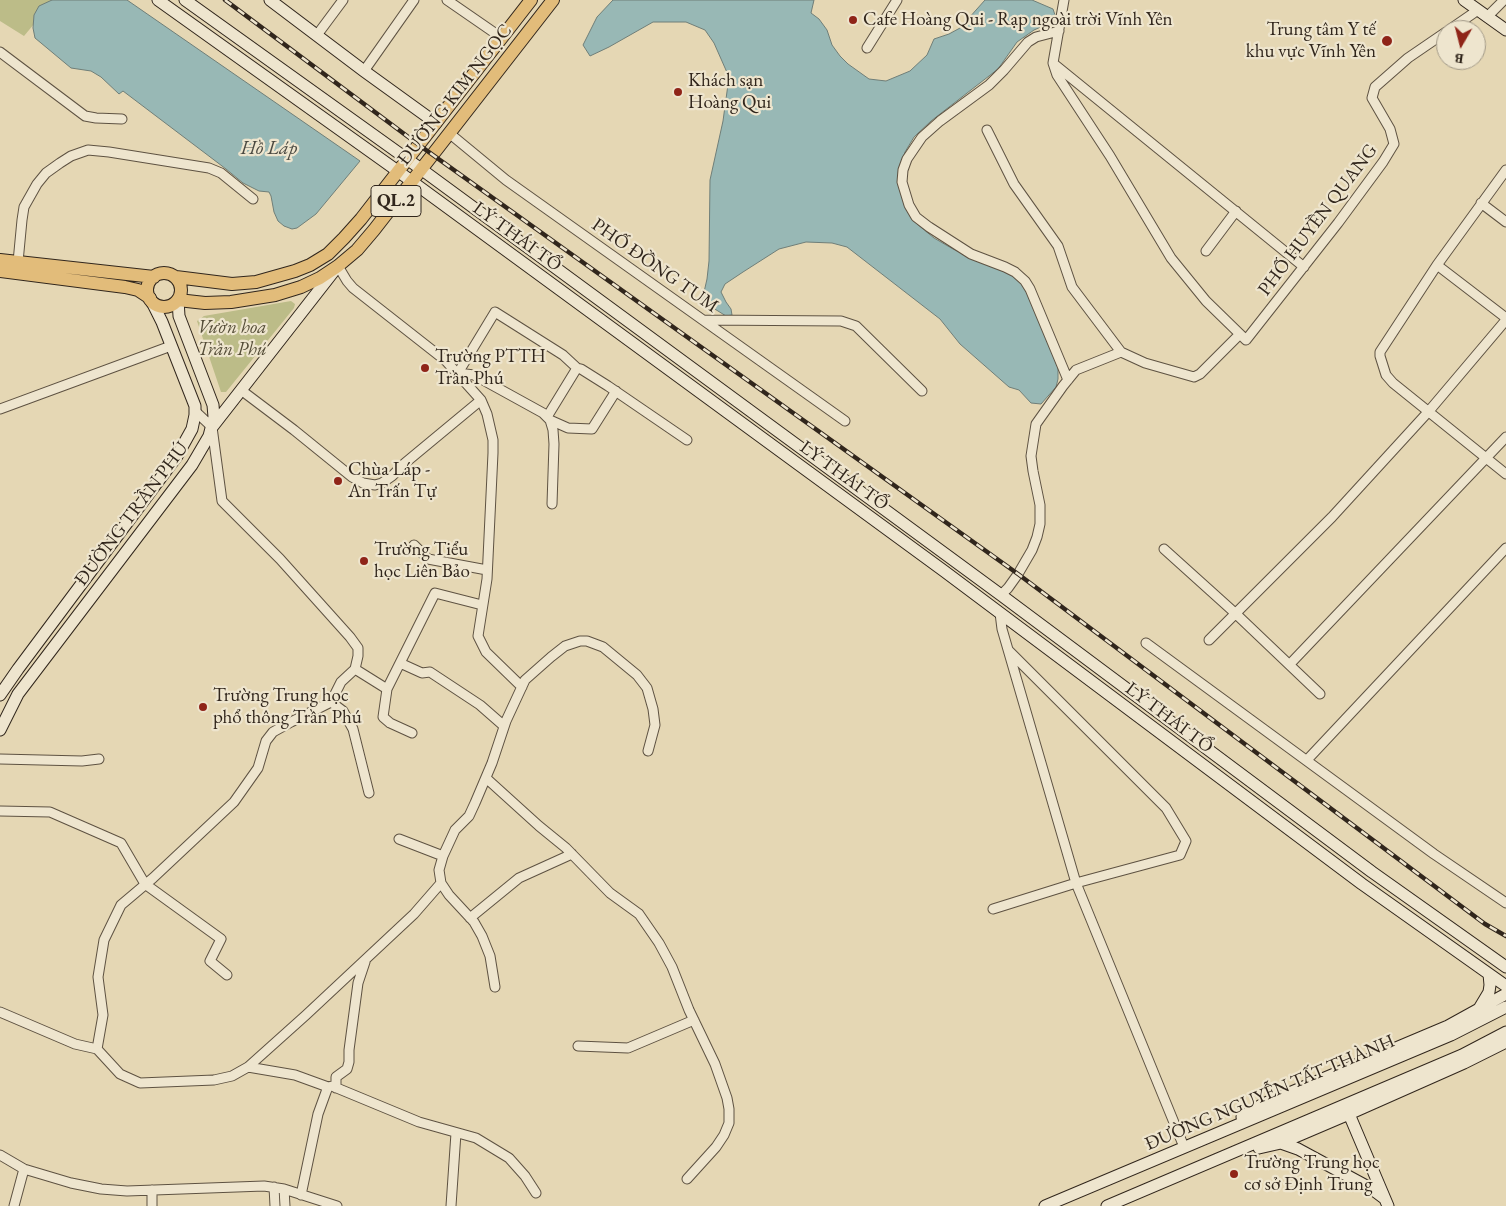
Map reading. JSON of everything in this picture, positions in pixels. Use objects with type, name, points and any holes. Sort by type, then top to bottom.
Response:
[{"type":"main road","name":"LÝ THÁI TỔ","points":[[158,0],[412,182],[944,571],[1362,884],[1506,986]]},
{"type":"main road","name":"LÝ THÁI TỔ","points":[[185,0],[421,169],[1001,595],[1372,872],[1506,967]]},
{"type":"main road","points":[[270,0],[436,123]]},
{"type":"main road","name":"ĐƯỜNG KIM NGỌC","points":[[178,300],[223,303],[268,297],[301,287],[320,278],[338,266],[357,250],[412,182],[553,0]]},
{"type":"main road","points":[[1464,0],[1506,30]]},
{"type":"main road","name":"ĐƯỜNG KIM NGỌC","points":[[176,277],[225,284],[245,284],[281,276],[310,265],[328,254],[344,238],[408,160],[502,38],[526,2]]},
{"type":"main road","name":"QL.2","points":[[0,260],[154,277],[165,273],[176,277]]},
{"type":"main road","points":[[212,427],[338,266]]},
{"type":"main road","name":"QL.2","points":[[0,271],[125,287],[138,290],[155,304],[163,306],[171,305],[178,300]]},
{"type":"main road","points":[[154,277],[148,287],[150,298],[162,322],[195,411]]},
{"type":"main road","points":[[176,277],[181,288],[178,300]]},
{"type":"main road","name":"ĐƯỜNG TRẦN PHÚ","points":[[0,730],[18,694],[192,465],[205,444],[212,427],[213,405],[178,316],[178,300]]},
{"type":"main road","name":"ĐƯỜNG TRẦN PHÚ","points":[[0,695],[177,456],[192,429],[195,411]]},
{"type":"main road","points":[[944,571],[952,560]]},
{"type":"main road","points":[[1113,697],[1122,685]]},
{"type":"main road","points":[[1477,1010],[1485,1002],[1489,992],[1489,974]]},
{"type":"main road","points":[[1211,1136],[1263,1104],[1448,1026],[1477,1010],[1504,1001]]},
{"type":"main road","name":"ĐƯỜNG NGUYỄN TẤT THÀNH","points":[[1044,1206],[1451,1035],[1504,1001]]},
{"type":"main road","points":[[1107,1206],[1462,1055],[1506,1032]]},
{"type":"main road","points":[[1221,1158],[1281,1142],[1464,1064],[1506,1042]]},
{"type":"main road","points":[[1349,1114],[1386,1202]]},
{"type":"main road","points":[[1281,1142],[1294,1147],[1372,1189],[1386,1202]]},
{"type":"street","points":[[317,36],[343,0]]},
{"type":"street","points":[[364,71],[414,0]]},
{"type":"street","points":[[446,0],[502,38]]},
{"type":"street","points":[[866,48],[897,0]]},
{"type":"street","points":[[1064,0],[1053,63],[1057,75],[1110,156],[1171,258],[1206,301],[1243,337]]},
{"type":"street","name":"PHỐ HUYỀN QUANG","points":[[1469,20],[1504,0]]},
{"type":"street","points":[[1059,31],[1036,36],[1028,42],[989,85],[940,121],[922,137],[907,159],[902,182],[909,205],[916,217],[928,228],[971,254],[1005,267],[1024,281],[1030,288],[1068,380]]},
{"type":"street","name":"PHỐ HUYỀN QUANG","points":[[1121,352],[1144,363],[1194,376],[1200,374],[1243,337],[1304,266],[1383,162],[1394,144],[1390,129],[1372,98],[1376,87],[1408,58],[1436,39]]},
{"type":"street","points":[[0,52],[85,116],[122,119]]},
{"type":"street","points":[[1053,63],[1304,266]]},
{"type":"street","points":[[987,130],[1014,184],[1058,246],[1072,287],[1121,352],[1076,370],[1036,424],[1031,456],[1040,505],[1039,530],[1032,550],[1013,581],[1001,595]]},
{"type":"street","name":"PHỐ ĐỒNG TUM","points":[[450,133],[506,180],[845,421]]},
{"type":"street","points":[[18,262],[24,207],[37,184],[46,173],[60,162],[88,150],[209,168],[221,173],[252,199]]},
{"type":"street","points":[[1506,170],[1437,265],[1380,352],[1386,374],[1393,383],[1506,474]]},
{"type":"street","points":[[1481,204],[1506,222]]},
{"type":"street","points":[[1206,251],[1236,211]]},
{"type":"street","points":[[1209,640],[1332,517],[1428,411],[1506,319],[1437,265]]},
{"type":"street","points":[[338,266],[347,281],[354,288],[446,361],[481,400],[487,414],[493,440],[487,570],[478,636],[486,652],[522,687]]},
{"type":"street","points":[[458,373],[495,312],[563,355],[577,368],[616,391],[687,440]]},
{"type":"street","points":[[704,320],[841,321],[856,326],[922,390]]},
{"type":"street","points":[[0,409],[171,346]]},
{"type":"street","points":[[549,419],[577,368]]},
{"type":"street","points":[[458,373],[474,375],[543,412],[549,419],[553,430],[554,444],[552,504]]},
{"type":"street","points":[[241,390],[352,477],[363,483],[375,485],[382,484],[392,476],[481,400]]},
{"type":"street","points":[[549,419],[568,428],[592,429],[616,391]]},
{"type":"street","points":[[97,1048],[103,1015],[98,976],[104,940],[121,905],[238,797],[258,768],[266,742],[273,732],[332,702],[341,682],[355,669],[358,656],[358,648],[350,637],[280,559],[222,500],[212,427],[195,411]]},
{"type":"street","points":[[1290,664],[1506,437]]},
{"type":"street","points":[[414,545],[428,559],[487,570]]},
{"type":"street","points":[[1307,760],[1506,548]]},
{"type":"street","points":[[1164,549],[1290,664],[1320,694]]},
{"type":"street","points":[[412,733],[390,723],[383,717],[387,689],[435,593],[482,605]]},
{"type":"street","points":[[1000,613],[1002,629],[1076,883],[1184,1147]]},
{"type":"street","points":[[495,987],[490,956],[482,936],[470,918],[449,895],[441,882],[439,870],[454,830],[469,816],[486,778],[504,726],[525,680],[566,646],[580,641],[587,641],[603,647],[637,675],[647,688],[655,725],[648,751]]},
{"type":"street","points":[[1146,643],[1434,854],[1506,903]]},
{"type":"street","points":[[993,909],[1076,883],[1180,855],[1186,841],[1166,808],[1008,649]]},
{"type":"street","points":[[400,663],[422,673],[430,672],[480,705],[504,726]]},
{"type":"street","points":[[355,669],[387,689]]},
{"type":"street","points":[[332,702],[343,711],[353,730],[369,794]]},
{"type":"street","points":[[0,759],[82,761],[100,759]]},
{"type":"street","points":[[486,778],[572,854],[610,893],[639,914],[659,943],[672,967],[715,1064],[727,1098],[729,1124],[716,1146],[687,1179]]},
{"type":"street","points":[[0,811],[50,812],[121,843],[145,884],[221,939],[210,961],[227,975]]},
{"type":"street","points":[[399,839],[443,856]]},
{"type":"street","points":[[470,918],[518,878],[572,854]]},
{"type":"street","points":[[0,1012],[75,1044],[97,1048],[120,1074],[140,1083],[214,1080],[232,1076],[248,1066],[366,959],[414,914],[441,882]]},
{"type":"street","points":[[301,1195],[318,1114],[326,1092],[332,1088],[336,1077],[347,1069],[349,1062],[358,984],[366,959]]},
{"type":"street","points":[[578,1046],[628,1048],[694,1020]]},
{"type":"street","points":[[248,1066],[295,1075],[419,1122],[476,1138],[509,1158],[536,1193]]},
{"type":"street","points":[[451,1206],[456,1133]]},
{"type":"street","points":[[0,1155],[24,1169],[71,1183],[101,1189],[152,1190],[264,1186],[274,1187],[337,1206]]},
{"type":"street","points":[[14,1206],[24,1169]]},
{"type":"street","points":[[274,1187],[275,1206]]},
{"type":"street","points":[[152,1190],[152,1206]]},
{"type":"street","points":[[284,1190],[285,1206]]},
{"type":"green space","points":[[0,0],[54,0],[24,36],[0,21]]},
{"type":"green space","name":"Vườn hoa Trần Phú","points":[[291,301],[295,304],[294,308],[226,392],[221,392],[197,321],[204,316]]},
{"type":"water","name":"Hồ Láp","points":[[52,0],[127,0],[360,161],[316,214],[297,228],[292,229],[284,226],[278,221],[274,212],[269,192],[259,191],[243,183],[123,91],[119,94],[101,77],[91,71],[71,68],[35,38],[33,28],[34,15],[39,6]]},
{"type":"water","points":[[613,0],[814,0],[811,13],[819,19],[827,30],[832,45],[840,56],[869,79],[886,81],[910,71],[927,55],[934,39],[960,28],[985,0],[1032,0],[1053,9],[1055,15],[1052,22],[1034,30],[1017,42],[998,69],[931,121],[914,137],[905,152],[899,171],[906,206],[917,224],[934,238],[953,249],[1016,277],[1028,291],[1056,358],[1058,369],[1056,387],[1041,404],[1031,403],[1019,390],[1009,387],[960,344],[940,319],[847,247],[832,243],[806,242],[779,249],[725,284],[721,292],[731,309],[732,315],[726,316],[702,301],[709,261],[710,180],[723,121],[729,77],[714,43],[705,30],[686,22],[653,22],[590,56],[583,45],[597,17]]},
{"type":"railway","points":[[225,0],[419,145],[1018,574],[1485,924],[1506,936]]},
{"type":"place","name":"Cafe Hoàng Qui - Rạp ngoài trời Vĩnh Yên","points":[[853,20]]},
{"type":"place","name":"Trung tâm Y tế khu vực Vĩnh Yên","points":[[1387,41]]},
{"type":"place","name":"Khách sạn Hoàng Qui","points":[[678,92]]},
{"type":"place","name":"Trường PTTH Trần Phú","points":[[425,368]]},
{"type":"place","name":"Chùa Láp - An Trấn Tự","points":[[338,481]]},
{"type":"place","name":"Trường Tiểu học Liên Bảo","points":[[364,561]]},
{"type":"place","name":"Trường Trung học phổ thông Trần Phú","points":[[203,707]]},
{"type":"place","name":"Trường Trung học cơ sở Định Trung","points":[[1234,1174]]}]
